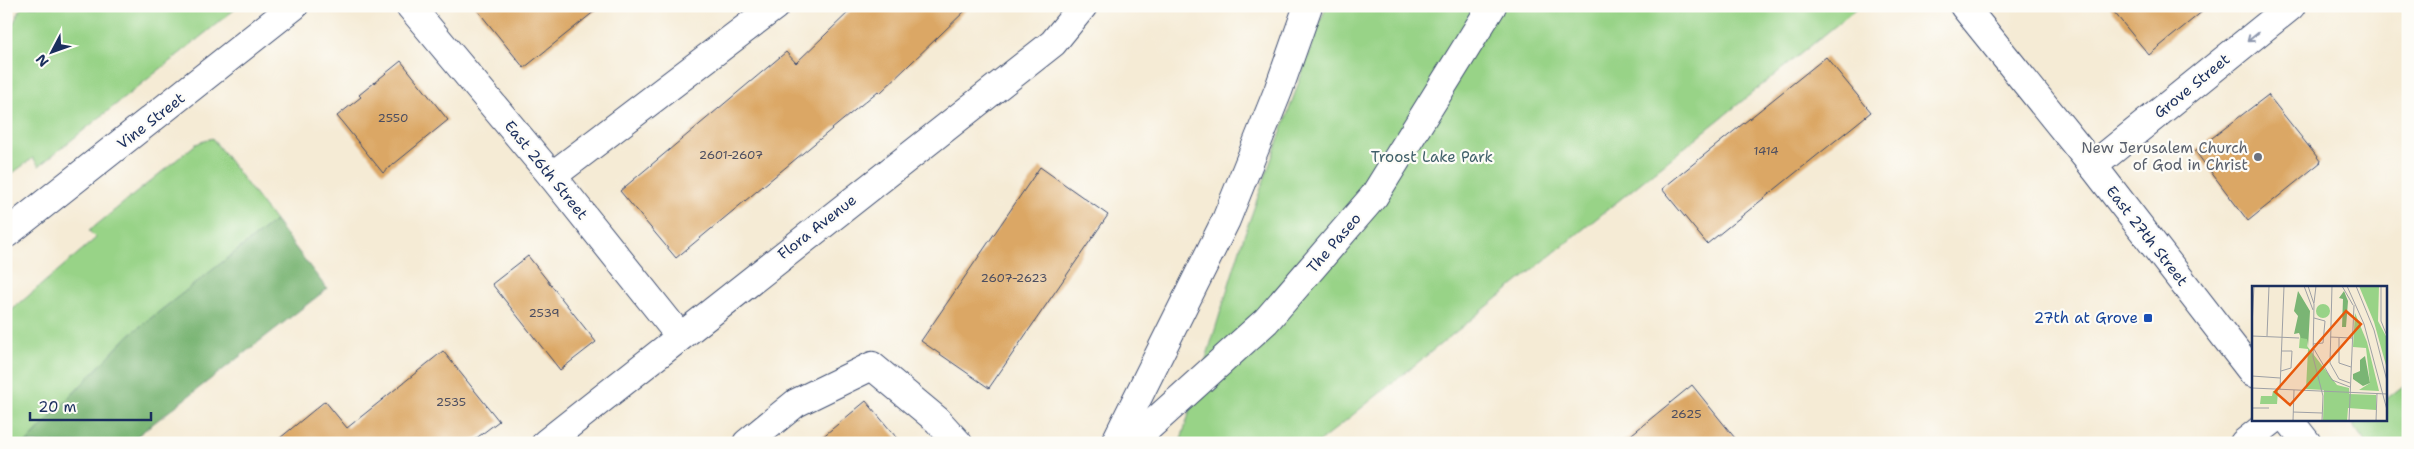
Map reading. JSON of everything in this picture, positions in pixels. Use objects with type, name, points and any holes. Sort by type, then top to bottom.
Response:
[{"type":"street","name":"Vine Street","points":[[6,234],[294,6]]},
{"type":"street","name":"East 26th Street","points":[[410,6],[552,176],[679,336]]},
{"type":"street","points":[[552,176],[775,6]]},
{"type":"street","name":"Flora Avenue","points":[[546,443],[1052,43],[1083,6]]},
{"type":"street","points":[[1115,443],[1226,220],[1278,91],[1308,6]]},
{"type":"street","name":"The Paseo","points":[[1130,443],[1266,320],[1374,196],[1492,6]]},
{"type":"street","name":"East 27th Street","points":[[1964,6],[2093,166],[2252,372]]},
{"type":"street","name":"Grove Street","points":[[2093,166],[2291,6]]},
{"type":"street","points":[[747,443],[796,403],[872,366],[937,420],[958,443]]},
{"type":"street","points":[[2244,443],[2270,422]]},
{"type":"street","points":[[2291,422],[2307,443]]},
{"type":"green space","points":[[22,6],[239,6],[39,166],[33,158],[6,178],[6,38]]},
{"type":"green space","name":"Troost Lake Park","points":[[1326,6],[1860,6],[1318,443],[1180,443],[1244,236]]},
{"type":"green space","points":[[212,138],[275,221],[128,336],[26,443],[6,443],[6,315],[96,238],[89,231],[196,144]]},
{"type":"green space","points":[[275,221],[327,289],[128,443],[26,443],[128,336]]},
{"type":"green space","points":[[2408,382],[2408,443],[2366,443],[2353,425],[2357,422],[2386,422],[2386,399]]},
{"type":"building","points":[[474,6],[601,6],[524,68]]},
{"type":"building","points":[[855,6],[970,6],[880,93],[878,91],[676,258],[620,191],[786,52],[796,63]]},
{"type":"building","points":[[2109,6],[2209,6],[2149,55]]},
{"type":"building","points":[[1826,57],[1871,112],[1707,244],[1662,189]]},
{"type":"building","points":[[401,61],[448,120],[383,173],[337,116],[361,97],[359,95]]},
{"type":"building","name":"New Jerusalem Church of God in Christ","points":[[2268,95],[2321,162],[2248,221],[2195,151]]},
{"type":"building","points":[[1040,167],[1108,215],[989,388],[921,341]]},
{"type":"building","points":[[528,256],[596,342],[560,370],[492,284]]},
{"type":"building","points":[[443,351],[499,421],[470,443],[274,443],[325,401],[347,428]]},
{"type":"building","points":[[1692,385],[1739,443],[1621,443]]},
{"type":"building","points":[[866,401],[901,443],[815,443]]},
{"type":"place","name":"New Jerusalem Church of God in Christ","points":[[2258,157]]},
{"type":"place","name":"27th at Grove","points":[[2148,318]]}]
